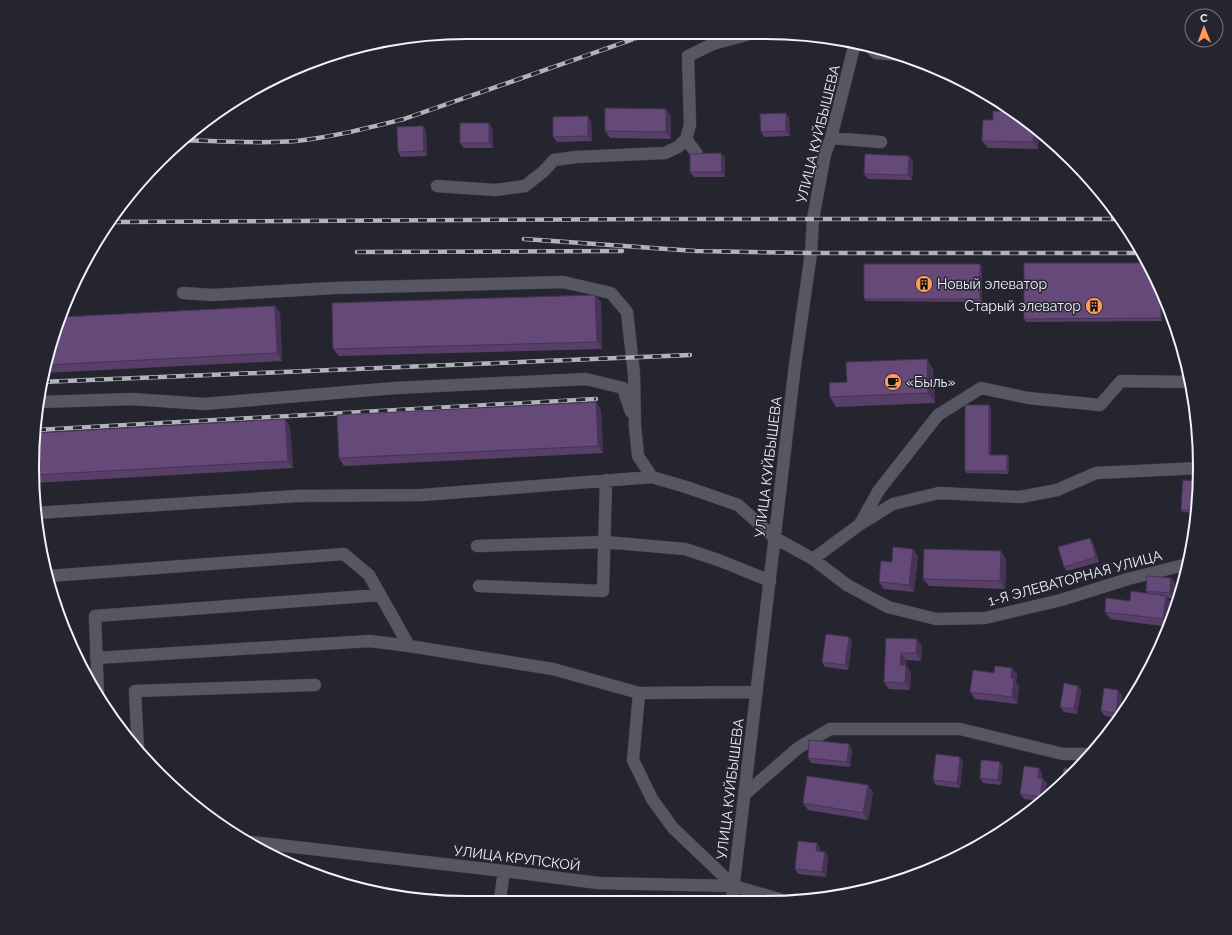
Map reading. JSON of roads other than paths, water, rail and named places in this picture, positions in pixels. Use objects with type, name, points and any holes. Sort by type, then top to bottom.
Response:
[{"type":"street","points":[[437,186],[495,190],[525,186],[544,171],[554,160],[576,157],[665,153],[678,147],[686,139],[690,125],[688,56],[713,44],[731,39]]},
{"type":"street","name":"УЛИЦА КУЙБЫШЕВА","points":[[732,896],[795,365],[811,252],[813,219],[825,154],[831,138],[854,48]]},
{"type":"street","points":[[831,138],[880,142]]},
{"type":"street","points":[[686,139],[697,154]]},
{"type":"street","points":[[42,513],[297,496],[422,495],[652,477],[638,456],[635,426],[634,374],[627,312],[612,293],[563,282],[334,288],[213,295],[183,293]]},
{"type":"street","points":[[44,402],[132,399],[204,404],[395,388],[586,379],[623,388],[635,426]]},
{"type":"street","points":[[859,525],[879,490],[938,415],[982,388],[1028,398],[1100,405],[1121,381],[1184,382]]},
{"type":"street","points":[[813,559],[859,525],[893,504],[939,492],[1020,497],[1056,490],[1096,473],[1193,468]]},
{"type":"street","name":"1-Я ЭЛЕВАТОРНАЯ УЛИЦА","points":[[652,477],[738,505],[775,538],[813,559],[847,585],[888,607],[936,619],[985,618],[1061,600],[1128,579],[1180,569]]},
{"type":"street","points":[[479,586],[603,591],[606,480]]},
{"type":"street","points":[[477,546],[605,542],[685,549],[721,561],[770,581]]},
{"type":"street","points":[[53,576],[344,554],[369,575],[409,646]]},
{"type":"street","points":[[97,684],[95,616],[380,595]]},
{"type":"street","points":[[96,658],[370,640],[553,669],[639,692],[757,692]]},
{"type":"street","points":[[138,741],[136,691],[315,684]]},
{"type":"street","points":[[639,692],[633,760],[652,799],[673,828],[734,886]]},
{"type":"street","points":[[745,794],[798,748],[830,729],[960,728],[1063,754],[1083,754]]},
{"type":"street","name":"УЛИЦА КРУПСКОЙ","points":[[261,843],[598,883],[734,886],[769,896]]},
{"type":"street","points":[[500,896],[504,871]]},
{"type":"railway","points":[[191,140],[282,142],[323,137],[364,129],[404,119],[634,39]]},
{"type":"railway","points":[[116,222],[657,219],[1113,219]]},
{"type":"railway","points":[[524,239],[696,251],[811,253],[1136,253]]},
{"type":"railway","points":[[357,252],[622,251]]},
{"type":"railway","points":[[48,382],[690,355]]},
{"type":"railway","points":[[41,430],[596,399]]},
{"type":"place","name":"Новый элеватор","points":[[924,284]]},
{"type":"place","name":"Старый элеватор","points":[[1094,306]]},
{"type":"place","name":"«Быль»","points":[[893,382]]}]
